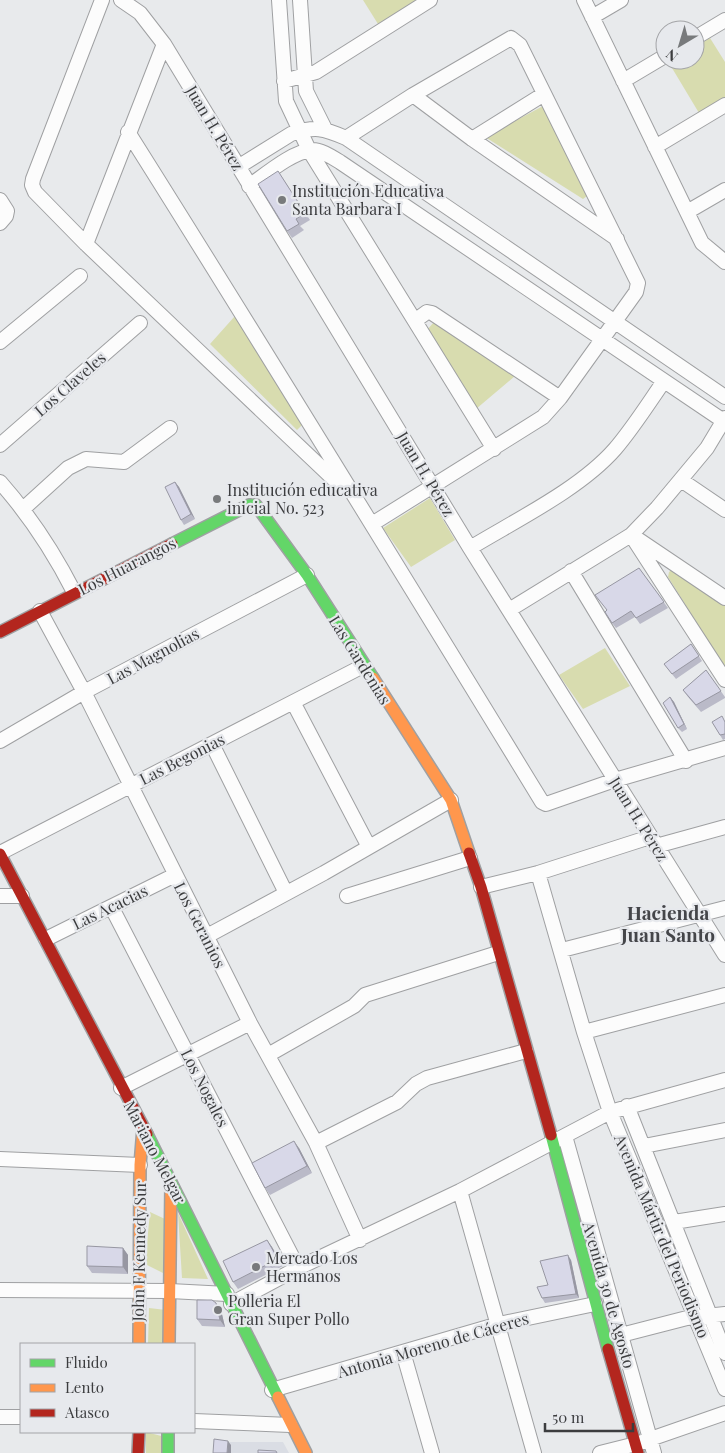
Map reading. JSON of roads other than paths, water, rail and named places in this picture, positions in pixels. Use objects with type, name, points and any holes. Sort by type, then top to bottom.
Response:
[{"type":"street","points":[[102,0],[32,185],[39,198],[86,244],[355,500]]},
{"type":"street","name":"Juan H. Pérez","points":[[121,0],[140,13],[164,44],[470,548],[725,955]]},
{"type":"street","points":[[279,0],[286,101],[309,150],[416,320],[417,326],[494,449]]},
{"type":"street","points":[[300,0],[303,76],[310,102],[325,129]]},
{"type":"street","points":[[284,81],[316,72],[430,0]]},
{"type":"street","points":[[584,0],[702,243],[725,262]]},
{"type":"street","points":[[592,17],[620,0]]},
{"type":"street","points":[[705,32],[725,20]]},
{"type":"street","points":[[346,138],[413,95],[512,38],[520,45],[638,283],[636,292],[560,398],[536,422],[372,524]]},
{"type":"street","points":[[86,244],[128,132],[164,44]]},
{"type":"street","points":[[623,81],[655,62]]},
{"type":"street","points":[[472,139],[544,94]]},
{"type":"street","points":[[413,95],[472,139],[617,240]]},
{"type":"street","points":[[655,147],[725,105]]},
{"type":"street","points":[[238,167],[291,134],[300,131],[312,128],[325,129],[346,138],[725,398]]},
{"type":"street","points":[[128,132],[308,419],[355,500],[372,524],[542,802],[546,804],[614,780],[686,761],[725,748]]},
{"type":"street","points":[[249,186],[298,154],[309,150],[323,153],[340,162],[724,420],[707,448],[681,480],[631,534],[600,556],[571,571],[509,610]]},
{"type":"street","points":[[687,212],[725,190]]},
{"type":"street","points":[[0,200],[7,210],[6,216],[0,224]]},
{"type":"street","points":[[0,342],[80,276]]},
{"type":"street","points":[[416,320],[427,312],[432,313],[560,398]]},
{"type":"street","name":"Los Claveles","points":[[0,445],[140,322]]},
{"type":"street","points":[[470,548],[574,484],[595,468],[614,450],[664,381]]},
{"type":"street","points":[[23,509],[68,468],[91,459],[116,463],[124,462],[170,428]]},
{"type":"street","points":[[681,480],[725,510]]},
{"type":"street","points":[[0,482],[23,509],[53,550],[74,592]]},
{"type":"street","name":"Los Huarangos","points":[[0,632],[74,592],[249,505],[256,505]]},
{"type":"street","name":"Las Gardenias","points":[[256,505],[307,576],[363,666],[451,800],[481,887],[526,1051],[559,1139]]},
{"type":"street","points":[[631,534],[725,598]]},
{"type":"street","points":[[631,534],[725,680]]},
{"type":"street","points":[[571,571],[686,761]]},
{"type":"street","name":"Las Magnolias","points":[[0,741],[84,692],[307,576]]},
{"type":"street","name":"Los Geranios","points":[[40,611],[84,692],[250,1024],[316,1143],[360,1240]]},
{"type":"street","name":"Las Begonias","points":[[0,854],[363,666]]},
{"type":"street","points":[[293,702],[369,847]]},
{"type":"street","points":[[212,744],[286,893]]},
{"type":"street","points":[[207,936],[451,800]]},
{"type":"street","points":[[481,887],[653,841],[725,827]]},
{"type":"street","name":"Mariano Melgar","points":[[0,854],[171,1180],[272,1390],[306,1453]]},
{"type":"street","points":[[347,896],[470,858]]},
{"type":"street","name":"Avenida Mártir del Periodismo","points":[[538,873],[562,950],[584,1032],[610,1112],[704,1316],[725,1353]]},
{"type":"street","name":"Las Acacias","points":[[46,939],[112,908],[175,875]]},
{"type":"street","points":[[0,896],[22,896]]},
{"type":"street","name":"Los Nogales","points":[[112,908],[298,1268]]},
{"type":"street","points":[[562,950],[725,908]]},
{"type":"street","points":[[268,1055],[354,1006],[365,995],[498,953]]},
{"type":"street","points":[[584,1032],[725,994]]},
{"type":"street","points":[[122,1088],[250,1024]]},
{"type":"street","points":[[316,1143],[397,1102],[416,1084],[427,1078],[526,1051]]},
{"type":"street","points":[[0,1290],[170,1291],[229,1299],[360,1240],[460,1191],[610,1112],[725,1080]]},
{"type":"street","name":"Avenida Mártir del Periodismo","points":[[627,1106],[674,1222],[725,1389]]},
{"type":"street","name":"John F Kennedy Sur","points":[[139,1343],[139,1292],[150,1208],[140,1165],[143,1128]]},
{"type":"street","points":[[644,1146],[725,1130]]},
{"type":"street","name":"Avenida 30 de Agosto","points":[[559,1139],[595,1304],[637,1449]]},
{"type":"street","name":"Avenida 30 de Agosto","points":[[559,1139],[621,1335],[652,1446]]},
{"type":"street","points":[[0,1159],[140,1165]]},
{"type":"street","points":[[169,1343],[171,1180]]},
{"type":"street","points":[[460,1191],[534,1453]]},
{"type":"street","points":[[150,1208],[171,1214]]},
{"type":"street","points":[[674,1222],[725,1214]]},
{"type":"street","name":"Antonia Moreno de Cáceres","points":[[272,1390],[499,1324],[595,1304]]},
{"type":"street","points":[[621,1335],[704,1316],[725,1314]]},
{"type":"street","points":[[403,1352],[432,1453]]},
{"type":"street","points":[[600,1453],[652,1446],[725,1413]]},
{"type":"street","points":[[0,1417],[20,1417]]},
{"type":"street","points":[[195,1421],[290,1424]]},
{"type":"street","points":[[138,1433],[138,1453]]},
{"type":"street","points":[[168,1433],[168,1453]]},
{"type":"place","name":"Institución Educativa Santa Barbara I","points":[[282,200]]},
{"type":"place","name":"Institución educativa inicial No. 523","points":[[217,499]]},
{"type":"place","name":"Mercado Los Hermanos","points":[[256,1267]]},
{"type":"place","name":"Polleria El Gran Super Pollo","points":[[218,1310]]},
{"type":"district","name":"Hacienda Juan Santo","points":[[668,924]]}]
